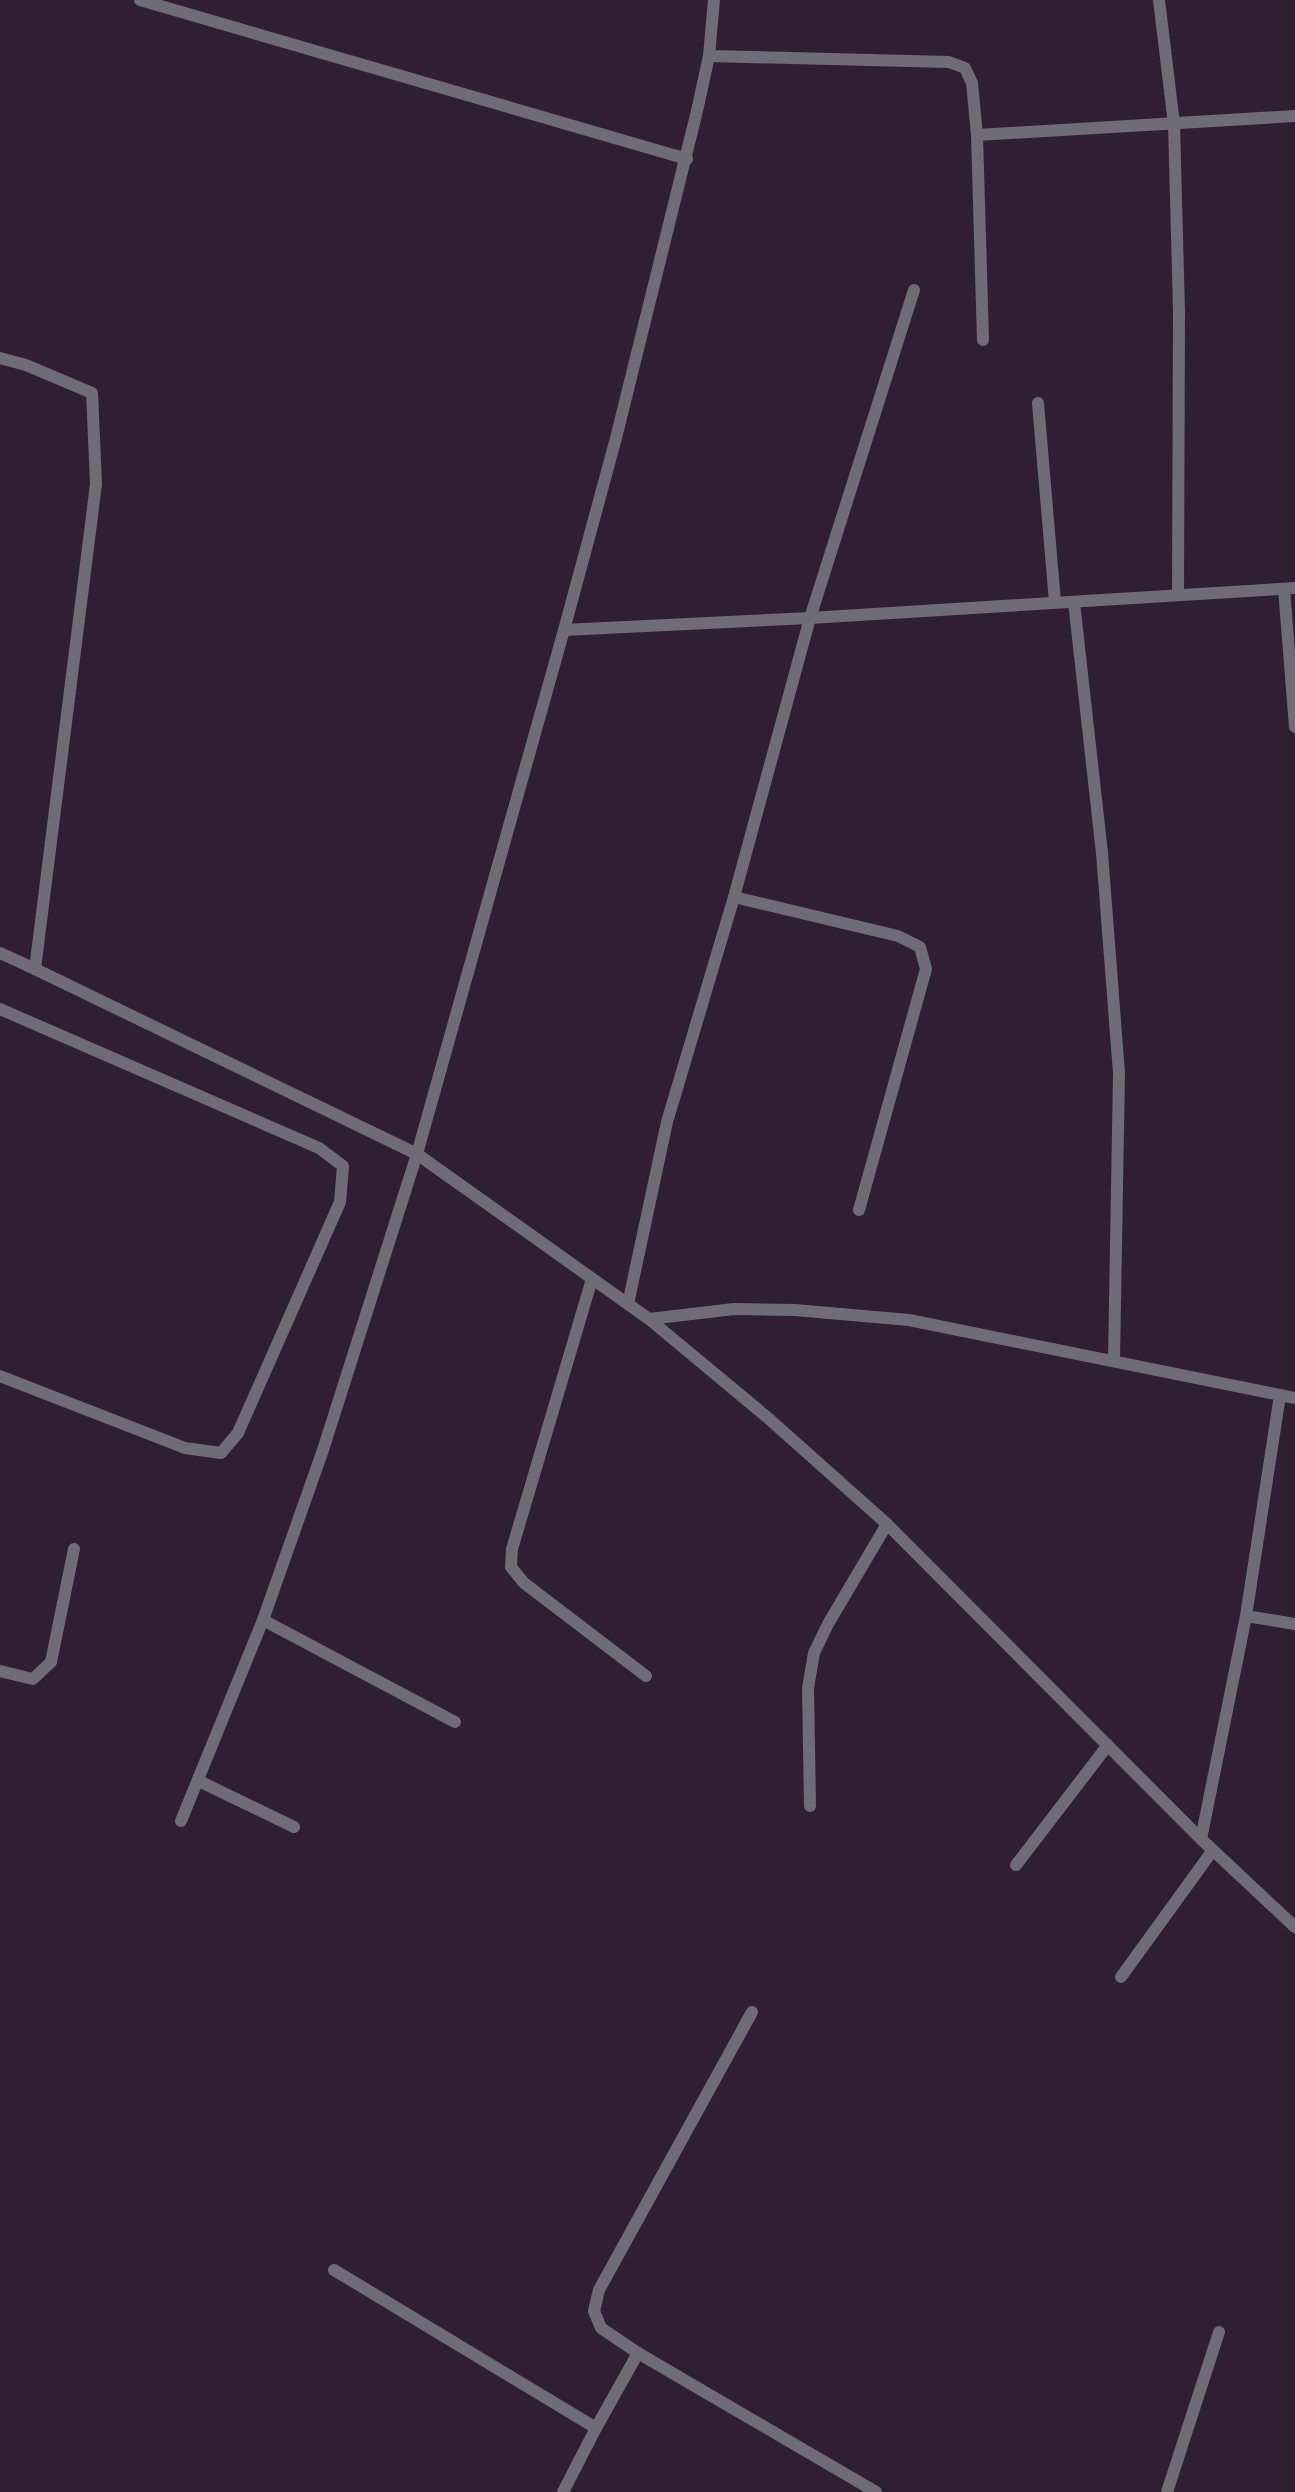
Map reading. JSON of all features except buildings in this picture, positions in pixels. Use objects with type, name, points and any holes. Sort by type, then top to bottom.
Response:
[{"type":"street","points":[[140,0],[686,159]]},
{"type":"street","points":[[182,1821],[263,1620],[323,1450],[417,1154],[564,630],[686,159],[709,56],[714,0]]},
{"type":"street","points":[[1159,0],[1174,124],[1179,311],[1178,595]]},
{"type":"street","points":[[709,56],[949,62],[965,68],[972,83],[977,135],[983,340]]},
{"type":"street","points":[[977,135],[1295,116]]},
{"type":"street","points":[[628,1304],[667,1122],[734,897],[810,618],[914,290]]},
{"type":"street","points":[[0,358],[26,365],[92,393],[96,484],[36,969]]},
{"type":"street","points":[[1038,404],[1055,602]]},
{"type":"street","points":[[564,630],[810,618],[1290,588],[1295,727]]},
{"type":"street","points":[[1074,602],[1102,853],[1119,1073],[1114,1360]]},
{"type":"street","points":[[734,897],[898,936],[920,947],[926,969],[860,1210]]},
{"type":"street","points":[[0,954],[36,969],[417,1154],[649,1319],[768,1418],[887,1524],[1201,1839],[1295,1927]]},
{"type":"street","points":[[0,1009],[320,1148],[343,1166],[340,1202],[238,1433],[221,1453],[185,1448],[0,1376]]},
{"type":"street","points":[[592,1279],[512,1549],[511,1567],[524,1583],[646,1676]]},
{"type":"street","points":[[649,1319],[734,1309],[795,1310],[909,1320],[1295,1398]]},
{"type":"street","points":[[1201,1839],[1246,1616],[1280,1395]]},
{"type":"street","points":[[810,1806],[808,1688],[814,1653],[828,1624],[887,1524]]},
{"type":"street","points":[[0,1671],[33,1679],[51,1662],[74,1549]]},
{"type":"street","points":[[1246,1616],[1295,1624]]},
{"type":"street","points":[[263,1620],[455,1722]]},
{"type":"street","points":[[1016,1865],[1108,1745]]},
{"type":"street","points":[[199,1781],[294,1827]]},
{"type":"street","points":[[1121,1977],[1213,1850]]},
{"type":"street","points":[[752,2012],[599,2290],[594,2311],[601,2328],[638,2353],[876,2492]]},
{"type":"street","points":[[334,2270],[596,2428]]},
{"type":"street","points":[[1167,2492],[1219,2332]]},
{"type":"street","points":[[563,2492],[638,2353]]}]
